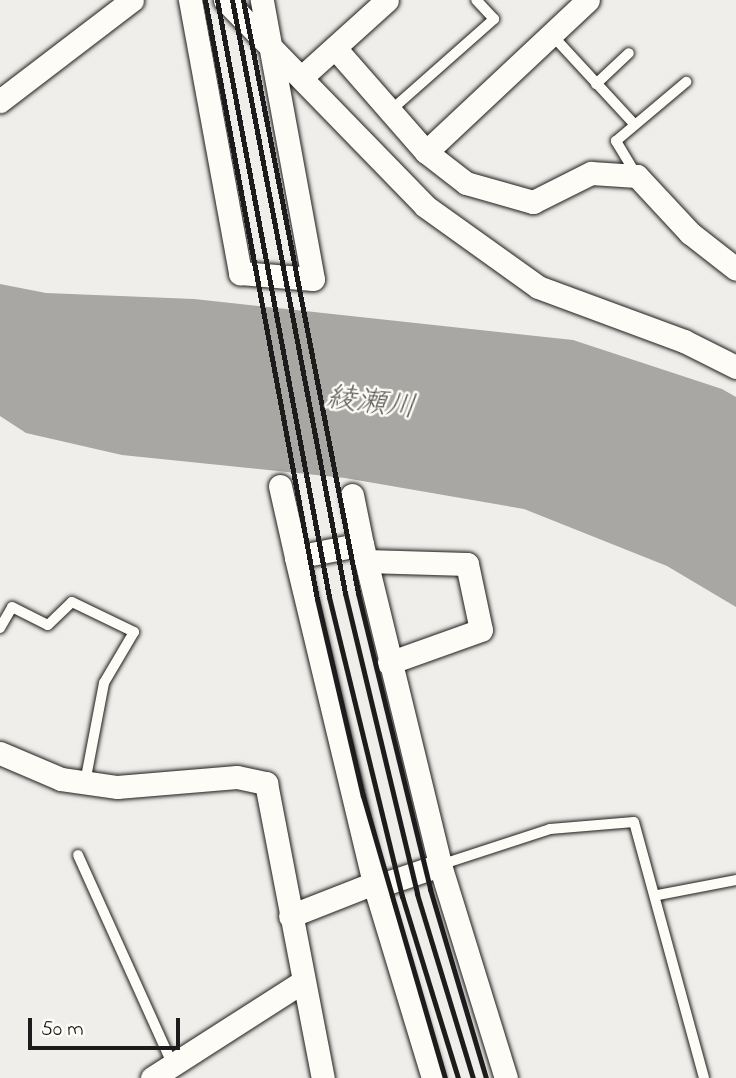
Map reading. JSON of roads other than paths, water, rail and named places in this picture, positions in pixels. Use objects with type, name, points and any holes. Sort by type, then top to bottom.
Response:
[{"type":"street","points":[[0,101],[132,0]]},
{"type":"street","points":[[190,0],[240,273],[313,279],[262,0]]},
{"type":"street","points":[[225,0],[269,39],[425,206],[538,287],[736,367]]},
{"type":"street","points":[[303,76],[387,0]]},
{"type":"street","points":[[426,152],[588,0]]},
{"type":"street","points":[[334,48],[426,152],[466,183],[513,201],[533,202],[591,173],[637,176],[690,233],[736,269]]},
{"type":"street","points":[[280,486],[374,885],[433,1078]]},
{"type":"street","points":[[352,495],[389,663],[440,865],[506,1078]]},
{"type":"street","points":[[296,557],[364,552],[467,564],[481,630],[389,663]]},
{"type":"street","points":[[0,753],[26,768],[85,783],[140,787],[237,776],[266,783],[302,982],[323,1078]]},
{"type":"street","points":[[290,916],[374,885],[440,865]]},
{"type":"street","points":[[161,1073],[302,982]]},
{"type":"lane","points":[[390,111],[494,19],[476,0]]},
{"type":"lane","points":[[552,35],[635,125]]},
{"type":"lane","points":[[596,84],[629,53]]},
{"type":"lane","points":[[637,176],[616,142],[686,82]]},
{"type":"lane","points":[[0,628],[12,607],[48,625],[72,602],[134,632],[104,683],[85,783]]},
{"type":"lane","points":[[440,865],[532,833],[622,820],[640,828],[704,1078]]},
{"type":"lane","points":[[78,855],[161,1073]]},
{"type":"lane","points":[[658,895],[736,880]]},
{"type":"water","name":"綾瀬川","points":[[0,284],[46,293],[194,299],[573,340],[722,389],[736,397],[736,607],[667,566],[524,509],[345,478],[122,455],[26,433],[0,416]]},
{"type":"railway","points":[[205,0],[317,599],[363,796],[445,1078]]},
{"type":"railway","points":[[217,0],[329,597],[402,896],[458,1078]]},
{"type":"railway","points":[[232,0],[345,593],[417,894],[473,1078]]},
{"type":"railway","points":[[243,0],[358,593],[430,889],[486,1078]]}]
